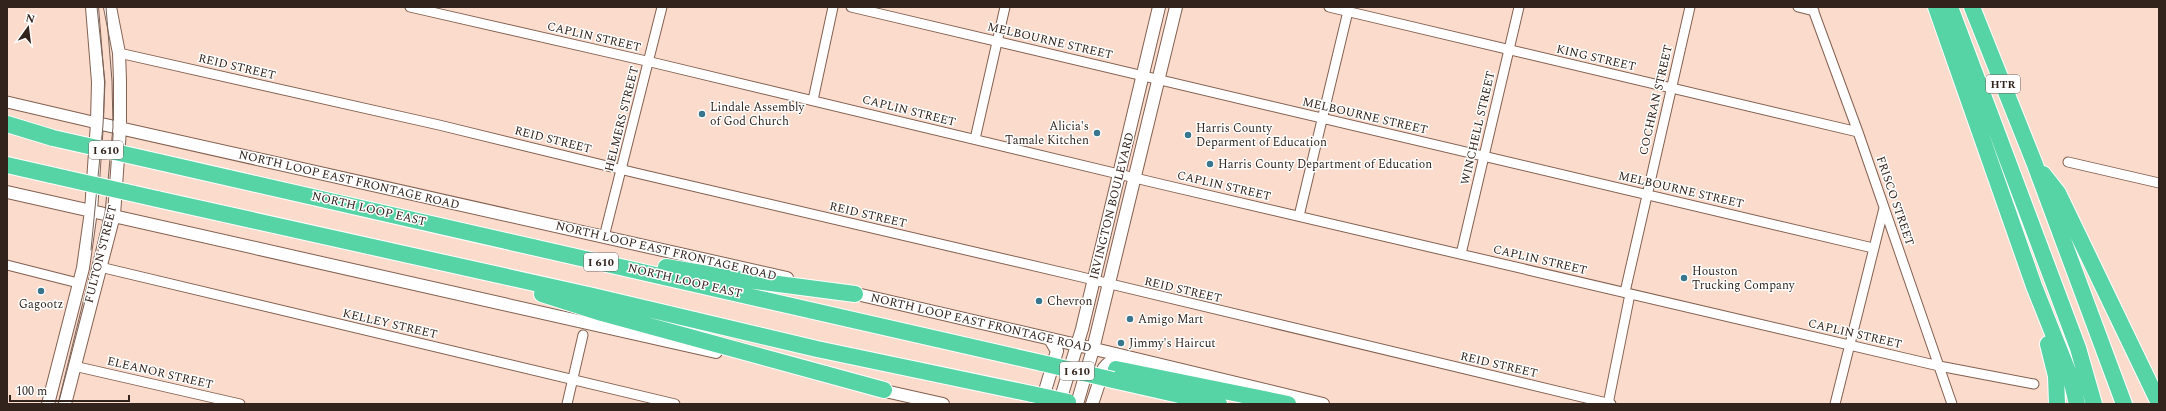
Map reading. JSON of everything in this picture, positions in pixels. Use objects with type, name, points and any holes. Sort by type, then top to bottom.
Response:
[{"type":"highway","points":[[1936,7],[2034,286],[2071,379],[2077,404]]},
{"type":"highway","points":[[1950,7],[2057,289],[2078,348],[2094,404]]},
{"type":"highway","name":"HTR","points":[[1972,7],[2034,162]]},
{"type":"highway","points":[[7,124],[34,133]]},
{"type":"highway","name":"I 610","points":[[7,130],[34,133]]},
{"type":"highway","name":"NORTH LOOP EAST","points":[[34,133],[1012,357],[1046,352],[1114,374],[1219,404]]},
{"type":"highway","points":[[2034,162],[2058,193],[2159,403]]},
{"type":"highway","points":[[2034,162],[2124,404]]},
{"type":"highway","points":[[7,165],[593,296],[1037,399],[1076,404]]},
{"type":"highway","points":[[478,234],[725,277],[855,294]]},
{"type":"highway","points":[[450,265],[602,313],[884,390]]},
{"type":"highway","points":[[2034,286],[2056,376],[2057,404]]},
{"type":"highway","points":[[1114,374],[1288,404]]},
{"type":"highway","points":[[2117,386],[2118,404]]},
{"type":"main road","name":"FULTON STREET","points":[[48,404],[83,268],[91,211],[97,123],[98,82],[92,7]]},
{"type":"main road","name":"FULTON STREET","points":[[65,404],[114,215],[120,129],[119,53],[110,7]]},
{"type":"main road","name":"IRVINGTON BOULEVARD","points":[[1059,404],[1077,345],[1094,280],[1159,7]]},
{"type":"main road","name":"IRVINGTON BOULEVARD","points":[[1076,404],[1093,349],[1176,7]]},
{"type":"main road","name":"NORTH LOOP EAST FRONTAGE ROAD","points":[[97,123],[855,294],[1046,352],[1077,345],[1323,404]]},
{"type":"main road","points":[[7,192],[114,215],[943,404]]},
{"type":"main road","points":[[1037,399],[1057,352],[1046,352]]},
{"type":"main road","points":[[1092,404],[1104,368],[1108,363],[1116,359],[1130,358]]},
{"type":"street","name":"CAPLIN STREET","points":[[410,7],[649,61],[1135,178],[1939,366],[2034,384]]},
{"type":"street","name":"HELMERS STREET","points":[[604,237],[662,7]]},
{"type":"street","points":[[813,100],[833,7]]},
{"type":"street","name":"MELBOURNE STREET","points":[[851,7],[1873,248]]},
{"type":"street","points":[[975,139],[1005,7]]},
{"type":"street","name":"KING STREET","points":[[1329,7],[1348,9],[1508,50],[1858,132]]},
{"type":"street","name":"WINCHELL STREET","points":[[1461,254],[1519,7]]},
{"type":"street","name":"COCHRAN STREET","points":[[1609,404],[1647,194],[1690,7]]},
{"type":"street","points":[[1798,7],[1813,9]]},
{"type":"street","points":[[1299,216],[1348,9]]},
{"type":"street","name":"FRISCO STREET","points":[[1813,9],[1858,132],[1952,404]]},
{"type":"street","name":"REID STREET","points":[[119,53],[439,125],[622,170],[1094,280],[1609,404]]},
{"type":"street","name":"NORTH LOOP EAST FRONTAGE ROAD","points":[[7,102],[97,123]]},
{"type":"street","points":[[2068,162],[2159,183]]},
{"type":"street","points":[[1835,404],[1884,208]]},
{"type":"street","points":[[7,265],[78,284]]},
{"type":"street","name":"KELLEY STREET","points":[[100,267],[675,404]]},
{"type":"street","points":[[567,404],[584,335]]},
{"type":"street","name":"ELEANOR STREET","points":[[74,366],[240,404]]},
{"type":"tram line","points":[[91,250],[103,125],[105,82],[97,7]]},
{"type":"tram line","points":[[58,404],[105,213],[113,127],[112,81],[106,7]]},
{"type":"place","name":"Lindale Assembly of God Church","points":[[702,114]]},
{"type":"place","name":"Alicia's Tamale Kitchen","points":[[1097,133]]},
{"type":"place","name":"Harris County Deparment of Education","points":[[1188,135]]},
{"type":"place","name":"Harris County Department of Education","points":[[1210,164]]},
{"type":"place","name":"Houston Trucking Company","points":[[1684,278]]},
{"type":"place","name":"Gagootz","points":[[41,291]]},
{"type":"place","name":"Chevron","points":[[1039,301]]},
{"type":"place","name":"Amigo Mart","points":[[1130,319]]},
{"type":"place","name":"Jimmy's Haircut","points":[[1121,343]]}]
